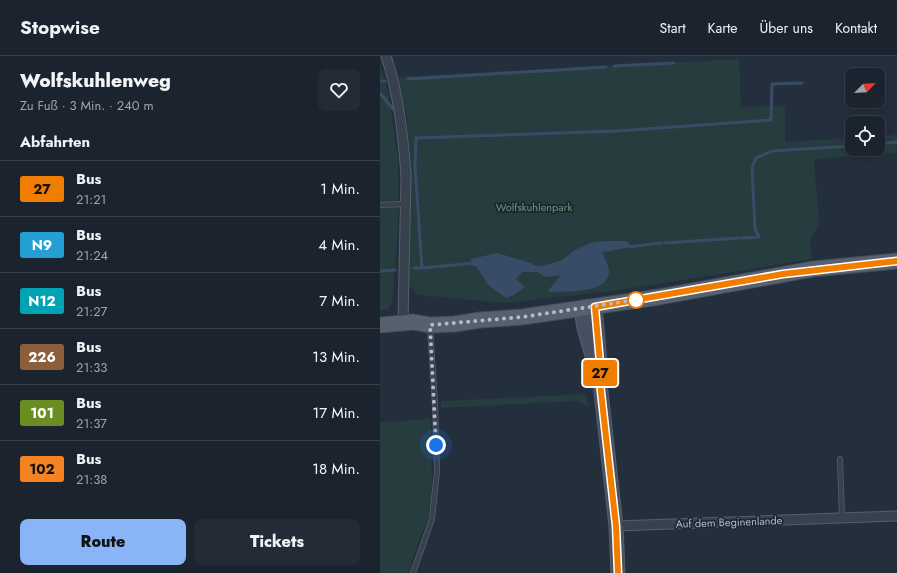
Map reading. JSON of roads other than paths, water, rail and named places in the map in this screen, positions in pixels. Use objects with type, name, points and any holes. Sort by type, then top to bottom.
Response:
[{"type":"main road","points":[[380,325],[408,323],[430,325],[455,324],[480,320],[522,317],[588,308],[790,273],[897,261]]},
{"type":"main road","points":[[408,323],[427,315],[441,314],[456,315],[480,320]]},
{"type":"street","points":[[386,56],[395,87],[401,120],[406,176],[405,204],[408,323]]},
{"type":"street","points":[[588,308],[600,363],[600,383],[616,526],[618,573]]},
{"type":"street","name":"Auf dem Beginenlande","points":[[616,526],[897,516]]},
{"type":"lane","points":[[380,206],[405,204]]},
{"type":"lane","points":[[412,573],[432,519],[437,471],[435,404],[430,325]]},
{"type":"lane","points":[[840,459],[842,517]]},
{"type":"water","points":[[626,241],[632,247],[603,252],[609,270],[606,280],[601,285],[585,290],[551,292],[548,291],[561,275],[546,277],[537,272],[522,272],[516,279],[525,287],[514,295],[506,298],[488,285],[477,267],[472,265],[471,259],[497,253],[531,263],[537,268],[562,260],[575,250],[591,243]]},
{"type":"waterway","points":[[614,66],[674,63]]},
{"type":"waterway","points":[[408,79],[606,67]]},
{"type":"waterway","points":[[380,81],[385,81]]},
{"type":"waterway","points":[[475,263],[422,268],[415,165],[416,138],[617,131],[771,120],[772,84],[802,83]]},
{"type":"waterway","points":[[380,93],[393,109]]},
{"type":"waterway","points":[[885,143],[897,142]]},
{"type":"waterway","points":[[742,238],[759,237],[755,229],[752,168],[756,158],[772,151],[845,146]]},
{"type":"waterway","points":[[665,243],[739,238]]},
{"type":"waterway","points":[[629,247],[661,243]]},
{"type":"waterway","points":[[532,267],[545,268]]},
{"type":"waterway","points":[[414,268],[422,268]]},
{"type":"waterway","points":[[380,271],[395,270]]},
{"type":"park label","name":"Wolfskuhlenpark","points":[[534,207]]}]
